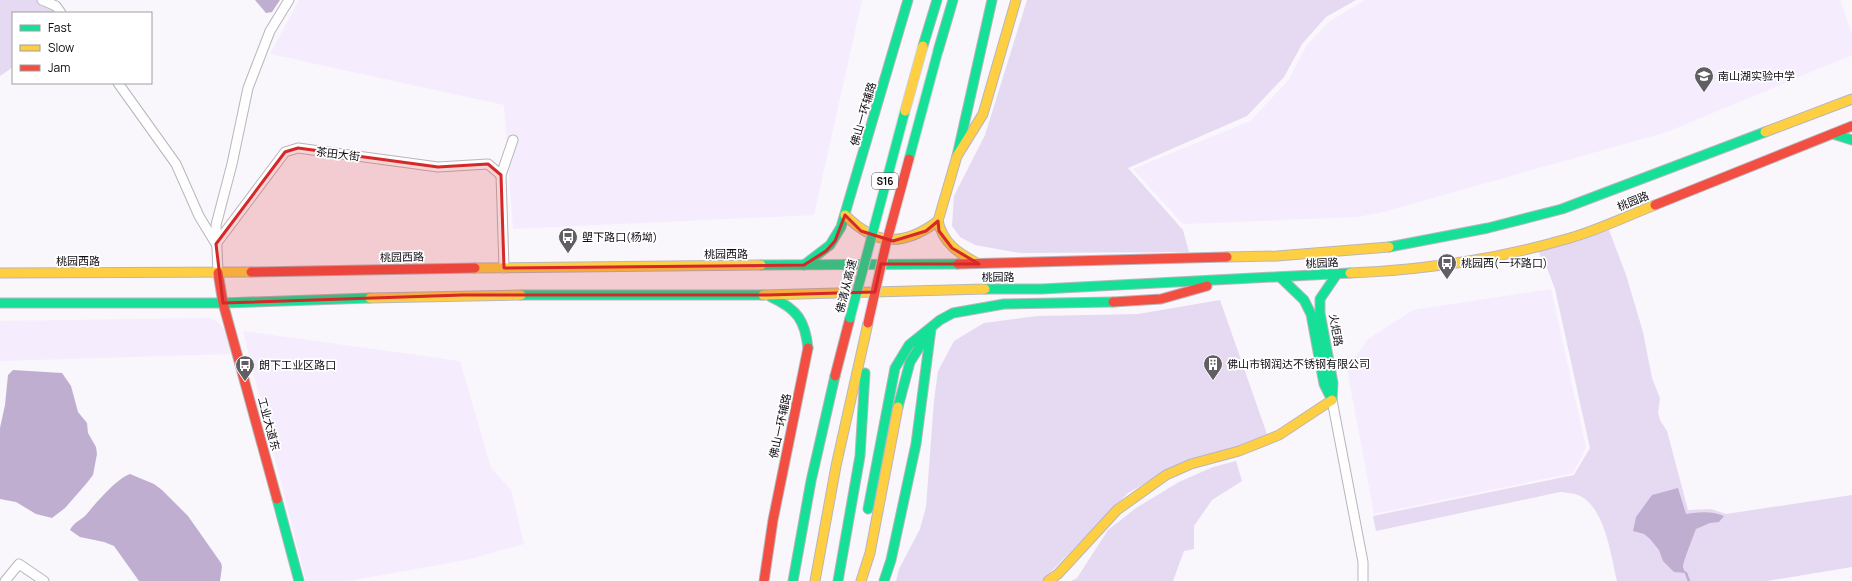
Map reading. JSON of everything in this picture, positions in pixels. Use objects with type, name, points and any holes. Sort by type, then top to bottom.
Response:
[{"type":"main road","name":"佛山一环辅路","points":[[804,265],[826,251],[835,241],[846,215],[908,0]]},
{"type":"main road","points":[[927,30],[932,0]]},
{"type":"main road","name":"佛清从高速","points":[[793,581],[803,520],[834,374],[888,170],[927,30],[937,0]]},
{"type":"main road","name":"S16","points":[[815,581],[836,466],[886,244],[953,0]]},
{"type":"main road","points":[[979,264],[952,248],[946,242],[939,231],[938,221],[957,156],[992,0]]},
{"type":"main road","points":[[957,156],[983,114],[1016,0]]},
{"type":"main road","name":"桃园路","points":[[804,265],[979,264],[1278,256],[1399,246],[1488,228],[1562,209],[1852,99]]},
{"type":"main road","name":"桃园路","points":[[768,295],[968,289],[1042,289],[1229,280],[1399,271],[1494,258],[1571,238],[1852,126]]},
{"type":"main road","points":[[1833,134],[1852,140]]},
{"type":"main road","points":[[846,215],[861,230],[878,238],[893,241],[911,237],[926,231],[938,221]]},
{"type":"main road","name":"桃园西路","points":[[0,273],[218,273],[804,265]]},
{"type":"main road","name":"工业大道东","points":[[218,273],[224,303],[299,581]]},
{"type":"main road","name":"火炬路","points":[[1332,400],[1333,383],[1320,313],[1320,299],[1337,274]]},
{"type":"main road","name":"火炬路","points":[[1280,277],[1304,300],[1311,314],[1324,384],[1332,400]]},
{"type":"main road","points":[[867,513],[894,368],[909,345],[931,329],[940,320],[954,312],[1004,304],[1133,302],[1161,299],[1229,280]]},
{"type":"main road","points":[[0,303],[224,303],[463,295],[768,295]]},
{"type":"main road","name":"佛山一环辅路","points":[[764,581],[773,520],[808,349],[804,321],[786,302],[768,295]]},
{"type":"main road","points":[[838,581],[860,456],[868,324]]},
{"type":"main road","points":[[861,581],[870,554],[898,407],[910,362],[931,329]]},
{"type":"main road","points":[[884,581],[891,560],[916,444],[931,329]]},
{"type":"main road","points":[[1048,581],[1058,574],[1117,510],[1166,475],[1191,464],[1239,451],[1279,435],[1332,400]]},
{"type":"main road","points":[[856,581],[863,538]]},
{"type":"street","points":[[42,0],[56,6],[60,12]]},
{"type":"street","points":[[218,273],[216,225],[232,164],[248,88],[270,31],[289,0]]},
{"type":"street","points":[[119,84],[176,164],[199,216],[216,244]]},
{"type":"street","points":[[504,268],[501,175],[513,140]]},
{"type":"street","name":"茶田大街","points":[[216,244],[285,152],[298,148],[438,167],[488,164],[501,175]]},
{"type":"street","points":[[1332,400],[1363,562],[1363,581]]},
{"type":"street","points":[[5,581],[19,564],[44,581]]},
{"type":"highlighted area","points":[[298,148],[438,167],[488,164],[501,175],[504,268],[804,265],[826,251],[835,241],[845,215],[861,231],[893,241],[926,231],[938,221],[939,231],[952,248],[979,264],[881,264],[875,292],[768,295],[463,295],[223,303],[216,244],[285,152]]},
{"type":"shaded area","points":[[0,0],[55,0],[65,12],[12,12],[12,68],[0,76]]},
{"type":"shaded area","points":[[255,0],[280,0],[272,12],[266,13]]},
{"type":"shaded area","points":[[299,0],[862,0],[814,215],[513,229],[504,105],[270,54]]},
{"type":"shaded area","points":[[1027,0],[1356,0],[1326,17],[1302,44],[1284,77],[1247,116],[1128,168],[1183,230],[1189,252],[1020,253],[975,245],[960,237],[952,226],[954,196],[985,135]]},
{"type":"shaded area","points":[[1365,0],[1840,0],[1852,34],[1852,55],[1667,132],[1380,213],[1356,217],[1183,224],[1133,169],[1250,121],[1288,81],[1307,45],[1330,21]]},
{"type":"shaded area","points":[[1609,230],[1626,275],[1643,332],[1652,378],[1660,398],[1658,413],[1660,420],[1667,431],[1688,510],[1711,509],[1726,514],[1852,495],[1852,567],[1767,581],[1617,581],[1601,520],[1595,510],[1587,501],[1578,495],[1560,492],[1376,531],[1373,516],[1574,475],[1590,448],[1555,289],[1547,268],[1538,251]]},
{"type":"shaded area","points":[[1551,289],[1586,448],[1573,473],[1374,514],[1347,369],[1367,340],[1413,310]]},
{"type":"shaded area","points":[[1220,300],[1268,437],[1151,480],[1128,493],[1042,581],[896,581],[899,569],[920,529],[926,507],[934,400],[938,371],[954,341],[984,323],[1037,316],[1138,314]]},
{"type":"shaded area","points":[[209,318],[218,322],[229,337],[230,354],[0,361],[0,321]]},
{"type":"shaded area","points":[[243,331],[460,361],[491,468],[511,490],[524,544],[466,560],[348,581],[306,581]]},
{"type":"shaded area","points":[[13,370],[62,373],[71,386],[78,412],[87,423],[88,433],[96,447],[97,454],[93,475],[65,508],[52,518],[36,514],[16,502],[0,499],[0,428],[5,405],[8,375]]},
{"type":"shaded area","points":[[1236,461],[1242,481],[1212,500],[1194,526],[1194,549],[1184,551],[1173,581],[1071,581],[1077,578],[1108,530],[1136,508],[1179,482],[1213,467]]},
{"type":"shaded area","points":[[130,474],[154,484],[188,516],[221,563],[222,567],[220,581],[139,581],[114,546],[104,542],[80,537],[70,530],[75,523],[86,515],[113,486]]},
{"type":"shaded area","points":[[1678,488],[1686,514],[1705,512],[1724,516],[1719,522],[1710,523],[1696,529],[1683,565],[1686,573],[1674,572],[1663,561],[1659,550],[1650,539],[1644,534],[1633,531],[1636,517],[1652,495]]},
{"type":"waterway","points":[[1686,573],[1689,581]]},
{"type":"traffic: fast","points":[[804,265],[830,245],[841,227],[908,0]]},
{"type":"traffic: fast","points":[[923,46],[937,0]]},
{"type":"traffic: fast","points":[[938,51],[953,0]]},
{"type":"traffic: fast","points":[[957,156],[992,0]]},
{"type":"traffic: fast","points":[[909,159],[938,51]]},
{"type":"traffic: fast","points":[[850,318],[905,111]]},
{"type":"traffic: fast","points":[[1389,247],[1488,228],[1562,209],[1765,132]]},
{"type":"traffic: fast","points":[[1833,134],[1852,140]]},
{"type":"traffic: fast","points":[[761,265],[958,264]]},
{"type":"traffic: fast","points":[[985,289],[1042,289],[1350,273]]},
{"type":"traffic: fast","points":[[1280,277],[1304,300],[1311,314],[1324,384],[1332,400],[1333,383],[1320,313],[1320,299],[1337,274]]},
{"type":"traffic: fast","points":[[521,295],[763,295]]},
{"type":"traffic: fast","points":[[771,297],[780,301],[798,316],[805,330],[808,348]]},
{"type":"traffic: fast","points":[[0,303],[223,303],[370,298]]},
{"type":"traffic: fast","points":[[868,509],[895,368],[909,345],[940,320],[953,313],[1004,304],[1113,302]]},
{"type":"traffic: fast","points":[[884,581],[891,560],[916,444],[931,329]]},
{"type":"traffic: fast","points":[[898,407],[910,362],[927,335]]},
{"type":"traffic: fast","points":[[838,581],[860,456],[865,373]]},
{"type":"traffic: fast","points":[[793,581],[811,481],[835,376]]},
{"type":"traffic: fast","points":[[277,499],[299,581]]},
{"type":"traffic: slow","points":[[977,263],[952,246],[940,229],[938,221],[957,156],[983,114],[1016,0]]},
{"type":"traffic: slow","points":[[905,111],[923,46]]},
{"type":"traffic: slow","points":[[1765,132],[1852,99]]},
{"type":"traffic: slow","points":[[1350,273],[1434,266],[1489,258],[1516,252],[1581,235],[1655,205]]},
{"type":"traffic: slow","points":[[845,215],[868,233],[890,239],[901,239],[913,235],[938,221]]},
{"type":"traffic: slow","points":[[1227,257],[1277,256],[1389,247]]},
{"type":"traffic: slow","points":[[475,268],[761,265]]},
{"type":"traffic: slow","points":[[0,273],[251,272]]},
{"type":"traffic: slow","points":[[763,295],[985,289]]},
{"type":"traffic: slow","points":[[370,298],[521,295]]},
{"type":"traffic: slow","points":[[815,581],[836,466],[868,323]]},
{"type":"traffic: slow","points":[[1048,581],[1058,574],[1117,510],[1166,475],[1191,464],[1239,451],[1279,435],[1332,400]]},
{"type":"traffic: slow","points":[[861,581],[870,553],[898,407]]},
{"type":"traffic: jam","points":[[1655,205],[1852,126]]},
{"type":"traffic: jam","points":[[868,323],[886,244],[909,159]]},
{"type":"traffic: jam","points":[[958,264],[1227,257]]},
{"type":"traffic: jam","points":[[251,272],[475,268]]},
{"type":"traffic: jam","points":[[218,273],[223,303],[277,499]]},
{"type":"traffic: jam","points":[[1113,302],[1161,299],[1207,286]]},
{"type":"traffic: jam","points":[[835,376],[850,318]]},
{"type":"traffic: jam","points":[[764,581],[773,520],[808,348]]},
{"type":"place","name":"南山湖实验中学","points":[[1704,93]]},
{"type":"place","name":"塱下路口(杨坳)","points":[[568,254]]},
{"type":"place","name":"桃园西(一环路口)","points":[[1447,280]]},
{"type":"place","name":"佛山市钢润达不锈钢有限公司","points":[[1213,381]]},
{"type":"place","name":"朗下工业区路口","points":[[245,382]]}]
